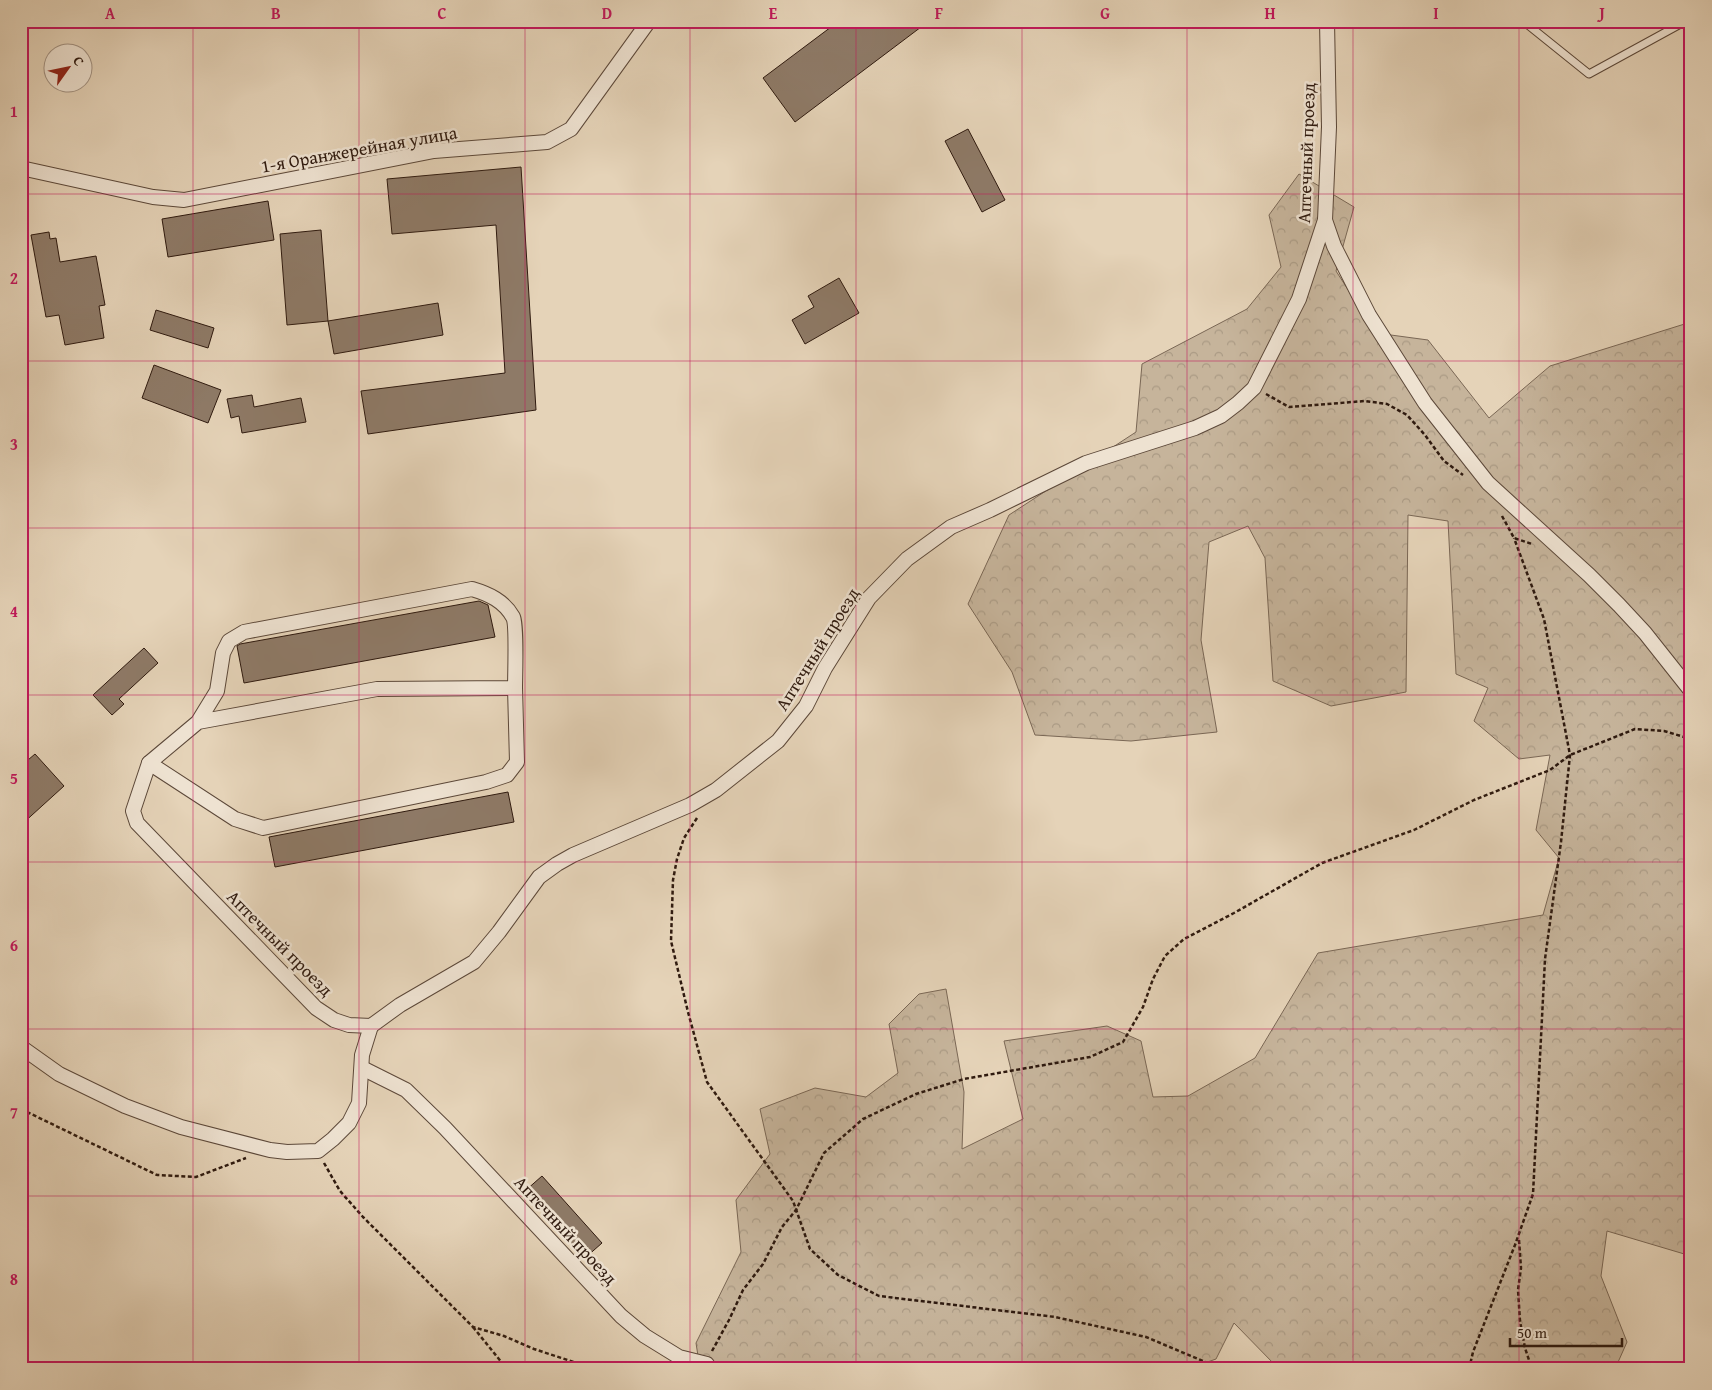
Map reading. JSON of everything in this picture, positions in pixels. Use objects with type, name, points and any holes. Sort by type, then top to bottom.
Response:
[{"type":"street","name":"1-я Оранжерейная улица","points":[[21,168],[153,197],[184,200],[434,152],[547,142],[570,129],[649,21]]},
{"type":"street","name":"Аптечный проезд","points":[[149,764],[133,811],[137,823],[316,1008],[334,1020],[350,1025],[370,1026],[400,1005],[474,962],[499,932],[539,877],[573,855],[690,805],[716,790],[778,741],[806,706],[825,668],[869,598],[907,559],[951,527],[1086,463],[1195,428],[1221,416],[1254,388],[1299,299],[1325,220],[1329,128],[1327,21]]},
{"type":"street","points":[[1325,220],[1334,246],[1369,315],[1425,403],[1488,483],[1589,575],[1645,633],[1691,691]]},
{"type":"street","points":[[472,589],[490,594],[504,604],[514,619],[515,688],[517,762],[507,775],[486,782],[263,828],[235,819],[149,764],[198,722],[217,691],[223,653],[229,642],[244,632],[472,589]]},
{"type":"street","points":[[198,722],[377,689],[515,688]]},
{"type":"street","points":[[21,1047],[59,1074],[125,1106],[181,1127],[270,1150],[287,1152],[318,1151],[349,1123],[359,1103],[362,1055],[370,1026]]},
{"type":"street","name":"Аптечный проезд","points":[[362,1068],[406,1090],[445,1128],[621,1316],[646,1336],[679,1357],[707,1364]]},
{"type":"lane","points":[[1523,21],[1589,74],[1686,21]]},
{"type":"path","points":[[1254,388],[1289,407],[1365,401],[1388,404],[1407,415],[1425,434],[1444,461],[1467,478]]},
{"type":"path","points":[[1469,1369],[1534,1194],[1545,959],[1561,842],[1570,755],[1544,620],[1514,538],[1499,510]]},
{"type":"path","points":[[1514,538],[1536,545]]},
{"type":"path","points":[[707,1364],[713,1347],[729,1320],[743,1290],[763,1264],[782,1227],[796,1210],[824,1153],[863,1119],[916,1094],[964,1079],[1090,1057],[1123,1042],[1143,1007],[1153,979],[1166,956],[1184,939],[1322,863],[1414,830],[1474,800],[1550,770],[1570,755],[1635,729],[1664,731],[1691,739]]},
{"type":"path","points":[[700,814],[684,838],[676,859],[673,880],[671,941],[688,1012],[707,1082],[793,1201],[810,1249],[838,1275],[880,1296],[1055,1317],[1146,1337],[1222,1369]]},
{"type":"path","points":[[21,1108],[157,1175],[196,1177],[270,1150]]},
{"type":"path","points":[[318,1151],[340,1191],[346,1198],[473,1327],[507,1369]]},
{"type":"path","points":[[1518,1237],[1521,1268],[1518,1290],[1520,1321],[1524,1348],[1532,1369]]},
{"type":"path","points":[[473,1327],[504,1336],[534,1349],[586,1366],[632,1368],[674,1366]]},
{"type":"green space","points":[[1299,174],[1354,207],[1336,271],[1376,333],[1428,340],[1489,418],[1550,366],[1691,322],[1691,1256],[1607,1231],[1601,1276],[1627,1342],[1615,1369],[1265,1369],[1274,1364],[1234,1323],[1216,1359],[1188,1369],[700,1369],[696,1343],[741,1252],[736,1200],[770,1154],[760,1109],[815,1088],[866,1097],[898,1073],[889,1024],[919,994],[946,989],[964,1092],[962,1149],[1023,1119],[1004,1041],[1107,1026],[1141,1041],[1153,1097],[1188,1096],[1255,1058],[1318,953],[1543,915],[1559,858],[1536,830],[1550,755],[1519,759],[1474,721],[1488,688],[1456,674],[1448,521],[1408,515],[1406,692],[1331,706],[1273,681],[1265,558],[1248,526],[1209,542],[1201,640],[1217,732],[1131,741],[1035,735],[1012,672],[968,604],[1009,515],[1136,432],[1142,364],[1247,309],[1281,267],[1269,215]]},
{"type":"building","points":[[839,21],[929,21],[795,122],[763,78]]},
{"type":"building","points":[[968,129],[1005,200],[982,212],[945,141]]},
{"type":"building","points":[[521,167],[536,410],[368,434],[361,391],[505,373],[496,225],[392,234],[387,179]]},
{"type":"building","points":[[268,201],[274,240],[168,257],[162,219]]},
{"type":"building","points":[[321,230],[328,321],[287,325],[280,234]]},
{"type":"building","points":[[49,232],[50,239],[56,238],[60,262],[96,256],[105,305],[99,306],[104,338],[65,345],[59,315],[46,317],[31,235]]},
{"type":"building","points":[[839,278],[859,313],[805,344],[792,320],[814,307],[808,296]]},
{"type":"building","points":[[438,303],[443,335],[334,354],[328,321]]},
{"type":"building","points":[[156,310],[214,328],[208,348],[150,330]]},
{"type":"building","points":[[154,365],[221,390],[208,423],[142,398]]},
{"type":"building","points":[[252,395],[254,407],[301,398],[306,422],[242,433],[239,416],[231,418],[227,399]]},
{"type":"building","points":[[479,601],[488,605],[495,637],[244,683],[237,646],[240,644]]},
{"type":"building","points":[[144,648],[158,663],[119,699],[124,704],[112,715],[93,695]]},
{"type":"building","points":[[35,754],[64,786],[21,825],[21,766]]},
{"type":"building","points":[[508,792],[514,822],[275,867],[269,837]]},
{"type":"building","points":[[542,1176],[602,1243],[585,1258],[525,1191]]}]
